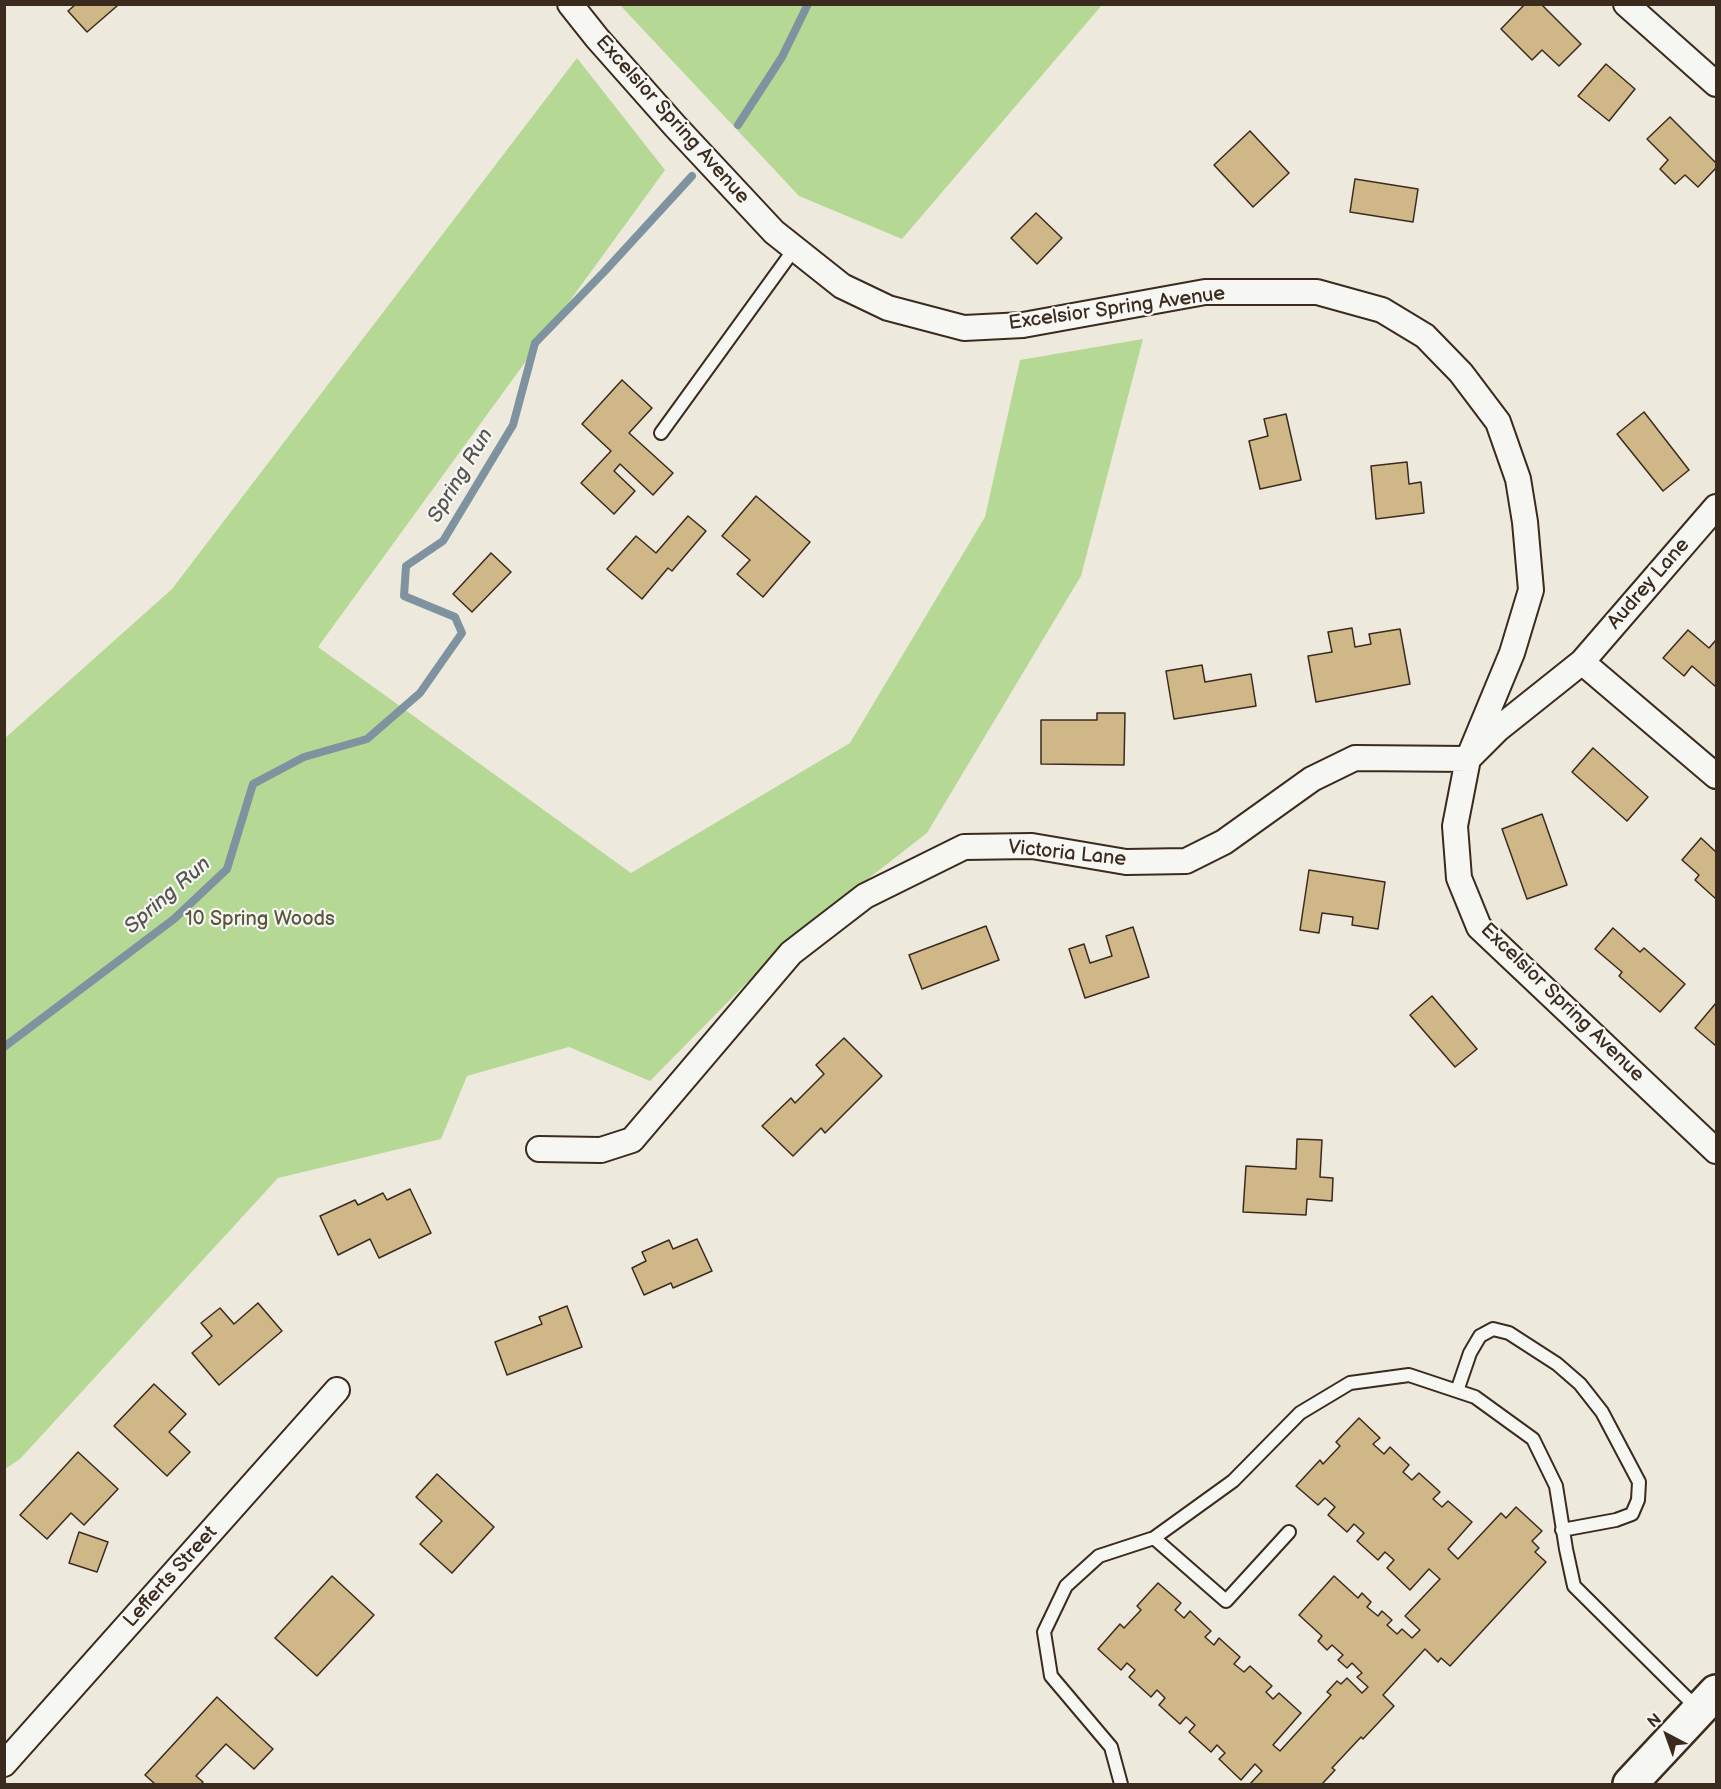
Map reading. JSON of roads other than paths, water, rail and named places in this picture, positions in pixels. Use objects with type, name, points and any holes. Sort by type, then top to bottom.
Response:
[{"type":"main road","points":[[1630,1785],[1710,1702]]},
{"type":"street","name":"Excelsior Spring Avenue","points":[[570,4],[597,38],[774,232],[843,286],[888,308],[964,328],[1023,325],[1205,292],[1317,292],[1382,310],[1425,336],[1461,373],[1497,422],[1518,479],[1525,522],[1531,590],[1512,653],[1468,759],[1455,826],[1459,878],[1479,927],[1716,1152]]},
{"type":"street","points":[[1626,4],[1716,84]]},
{"type":"street","name":"Audrey Lane","points":[[1582,662],[1716,507]]},
{"type":"street","points":[[1468,759],[1498,729],[1582,662],[1716,776]]},
{"type":"street","name":"Victoria Lane","points":[[539,1149],[601,1150],[632,1140],[791,953],[865,896],[963,848],[1032,846],[1126,862],[1186,861],[1224,842],[1312,779],[1355,758],[1468,759]]},
{"type":"street","name":"Lefferts Street","points":[[4,1764],[337,1390]]},
{"type":"lane","points":[[661,433],[795,248]]},
{"type":"lane","points":[[1457,1391],[1470,1353],[1480,1336],[1493,1329],[1509,1333],[1557,1364],[1580,1384],[1602,1412],[1639,1482],[1638,1500],[1632,1514],[1616,1520],[1562,1530]]},
{"type":"lane","points":[[1121,1785],[1112,1747],[1051,1676],[1044,1632],[1066,1586],[1099,1556],[1154,1538],[1233,1481],[1300,1413],[1350,1383],[1409,1375],[1475,1397],[1533,1439],[1556,1486],[1562,1530],[1574,1586],[1710,1702]]},
{"type":"lane","points":[[1154,1538],[1226,1601],[1289,1532]]},
{"type":"waterway","name":"Spring Run","points":[[738,125],[782,57],[808,4]]},
{"type":"waterway","name":"Spring Run","points":[[4,1047],[174,919],[227,869],[253,784],[304,757],[367,739],[420,693],[462,633],[455,617],[404,596],[406,566],[443,541],[513,425],[535,343],[692,176]]},
{"type":"park label","name":"10 Spring Woods","points":[[260,920]]}]
